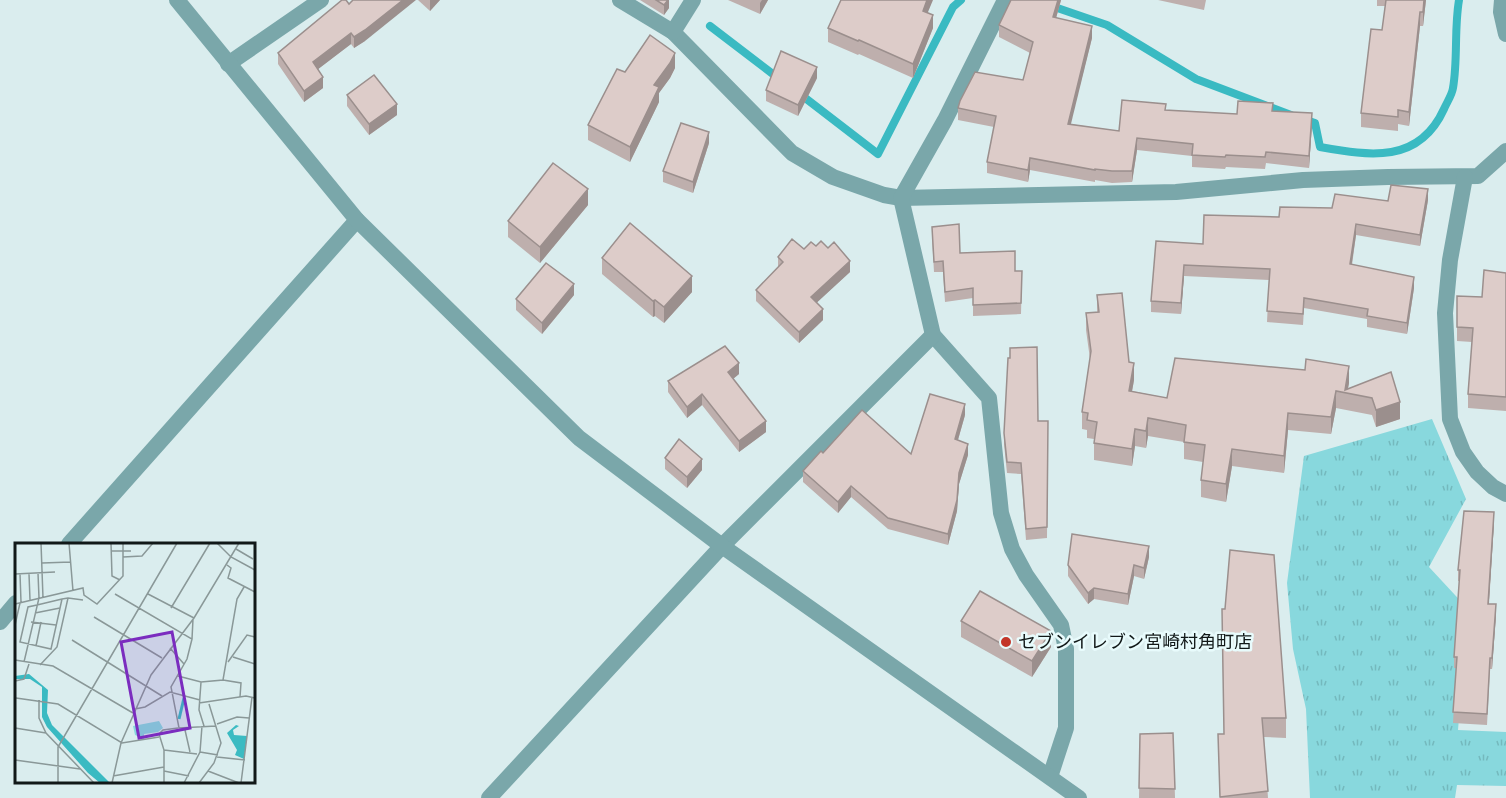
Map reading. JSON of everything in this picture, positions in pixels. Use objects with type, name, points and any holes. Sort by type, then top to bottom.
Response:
[{"type":"street","points":[[177,0],[357,220],[579,438],[722,546],[1079,798]]},
{"type":"street","points":[[228,64],[321,0]]},
{"type":"street","points":[[620,0],[673,32],[792,153],[833,177],[884,195],[901,198],[1176,192],[1303,180],[1479,176],[1506,151]]},
{"type":"street","points":[[673,32],[693,0]]},
{"type":"street","points":[[1005,0],[945,120],[901,198],[933,335],[989,398],[1001,513],[1012,549],[1026,575],[1061,625],[1066,649],[1066,728],[1050,777]]},
{"type":"street","points":[[1502,0],[1506,34]]},
{"type":"street","points":[[1465,177],[1450,260],[1445,314],[1450,419],[1463,452],[1493,487],[1506,494]]},
{"type":"street","points":[[70,543],[357,220]]},
{"type":"street","points":[[489,798],[722,546],[933,335]]},
{"type":"street","points":[[0,622],[15,604]]},
{"type":"green space","points":[[1432,419],[1466,499],[1429,567],[1468,609],[1458,730],[1506,732],[1506,786],[1457,785],[1455,798],[1310,798],[1306,709],[1293,649],[1287,583],[1304,456]]},
{"type":"building","points":[[342,0],[346,0],[349,4],[353,0],[403,0],[365,30],[354,37],[351,33],[313,62],[323,77],[304,91],[278,53]]},
{"type":"building","points":[[656,0],[668,0],[664,5]]},
{"type":"building","points":[[841,0],[927,0],[923,11],[933,15],[913,64],[828,28]]},
{"type":"building","points":[[1011,0],[1058,0],[1053,17],[1092,26],[1068,124],[1119,131],[1122,100],[1166,104],[1165,110],[1237,114],[1238,101],[1273,103],[1272,111],[1312,113],[1309,156],[1266,152],[1265,157],[1192,155],[1193,144],[1137,138],[1132,171],[1095,170],[1030,158],[1028,170],[987,162],[996,116],[958,108],[975,72],[1023,80],[1033,42],[999,25]]},
{"type":"building","points":[[1386,0],[1424,0],[1423,12],[1420,12],[1409,112],[1398,110],[1398,117],[1361,113],[1371,29],[1382,30]]},
{"type":"building","points":[[650,35],[675,53],[654,85],[659,87],[630,147],[588,125],[617,69],[625,72]]},
{"type":"building","points":[[781,51],[817,67],[798,105],[766,90]]},
{"type":"building","points":[[374,75],[397,104],[369,124],[347,95]]},
{"type":"building","points":[[681,123],[709,132],[693,182],[663,171]]},
{"type":"building","points":[[553,163],[588,189],[540,247],[508,221]]},
{"type":"building","points":[[1391,185],[1428,189],[1420,235],[1356,224],[1350,264],[1414,277],[1407,323],[1367,316],[1368,309],[1304,298],[1303,314],[1267,311],[1270,269],[1184,265],[1181,303],[1151,301],[1156,241],[1203,244],[1204,215],[1279,217],[1280,207],[1332,208],[1335,194],[1388,201]]},
{"type":"building","points":[[630,223],[692,276],[664,307],[655,300],[653,301],[602,258]]},
{"type":"building","points":[[959,224],[960,253],[1015,251],[1015,271],[1022,271],[1021,303],[973,305],[973,288],[945,292],[943,261],[934,262],[932,227]]},
{"type":"building","points":[[792,239],[804,249],[811,242],[816,246],[821,241],[828,248],[834,242],[850,261],[811,297],[823,309],[799,332],[756,290],[783,262],[778,257]]},
{"type":"building","points":[[546,263],[574,284],[542,323],[516,299]]},
{"type":"building","points":[[1484,270],[1506,273],[1506,397],[1468,394],[1473,328],[1457,327],[1457,296],[1482,297]]},
{"type":"building","points":[[1122,293],[1129,362],[1134,363],[1129,391],[1167,398],[1175,358],[1305,370],[1306,359],[1349,366],[1345,390],[1391,372],[1400,402],[1376,410],[1372,398],[1336,391],[1331,417],[1288,413],[1284,456],[1232,449],[1226,484],[1201,480],[1205,445],[1184,442],[1186,425],[1148,418],[1146,431],[1135,429],[1132,449],[1094,443],[1097,422],[1087,420],[1088,413],[1082,412],[1091,351],[1086,313],[1099,312],[1097,295]]},
{"type":"building","points":[[725,346],[739,363],[728,372],[766,421],[739,441],[702,394],[687,407],[668,381]]},
{"type":"building","points":[[1037,347],[1038,421],[1048,421],[1047,527],[1026,529],[1021,463],[1007,462],[1004,433],[1008,358],[1010,358],[1010,348]]},
{"type":"building","points":[[930,394],[965,404],[955,439],[968,444],[959,473],[957,500],[948,534],[888,518],[851,486],[838,502],[803,471],[821,451],[823,453],[862,410],[911,454]]},
{"type":"building","points":[[679,439],[702,459],[687,477],[665,458]]},
{"type":"building","points":[[1464,511],[1494,512],[1488,604],[1496,604],[1487,714],[1453,712],[1457,657],[1454,657],[1460,570],[1458,570]]},
{"type":"building","points":[[1072,534],[1149,546],[1144,568],[1134,565],[1128,594],[1094,588],[1088,593],[1068,565]]},
{"type":"building","points":[[1230,550],[1274,555],[1286,718],[1262,718],[1268,791],[1220,797],[1218,734],[1224,734],[1222,609],[1225,609]]},
{"type":"building","points":[[980,591],[1051,631],[1032,661],[961,621]]},
{"type":"building","points":[[1173,733],[1175,789],[1139,788],[1140,734]]},
{"type":"waterway","points":[[800,94],[878,154],[953,7],[961,0]]},
{"type":"waterway","points":[[1034,0],[1107,25],[1196,79],[1291,115]]},
{"type":"waterway","points":[[1303,119],[1315,123],[1320,147],[1357,153],[1391,152],[1407,148],[1421,139],[1434,127],[1452,91],[1459,0]]},
{"type":"waterway","points":[[710,26],[778,78]]},
{"type":"place","name":"セブンイレブン宮崎村角町店","points":[[1006,642]]}]
